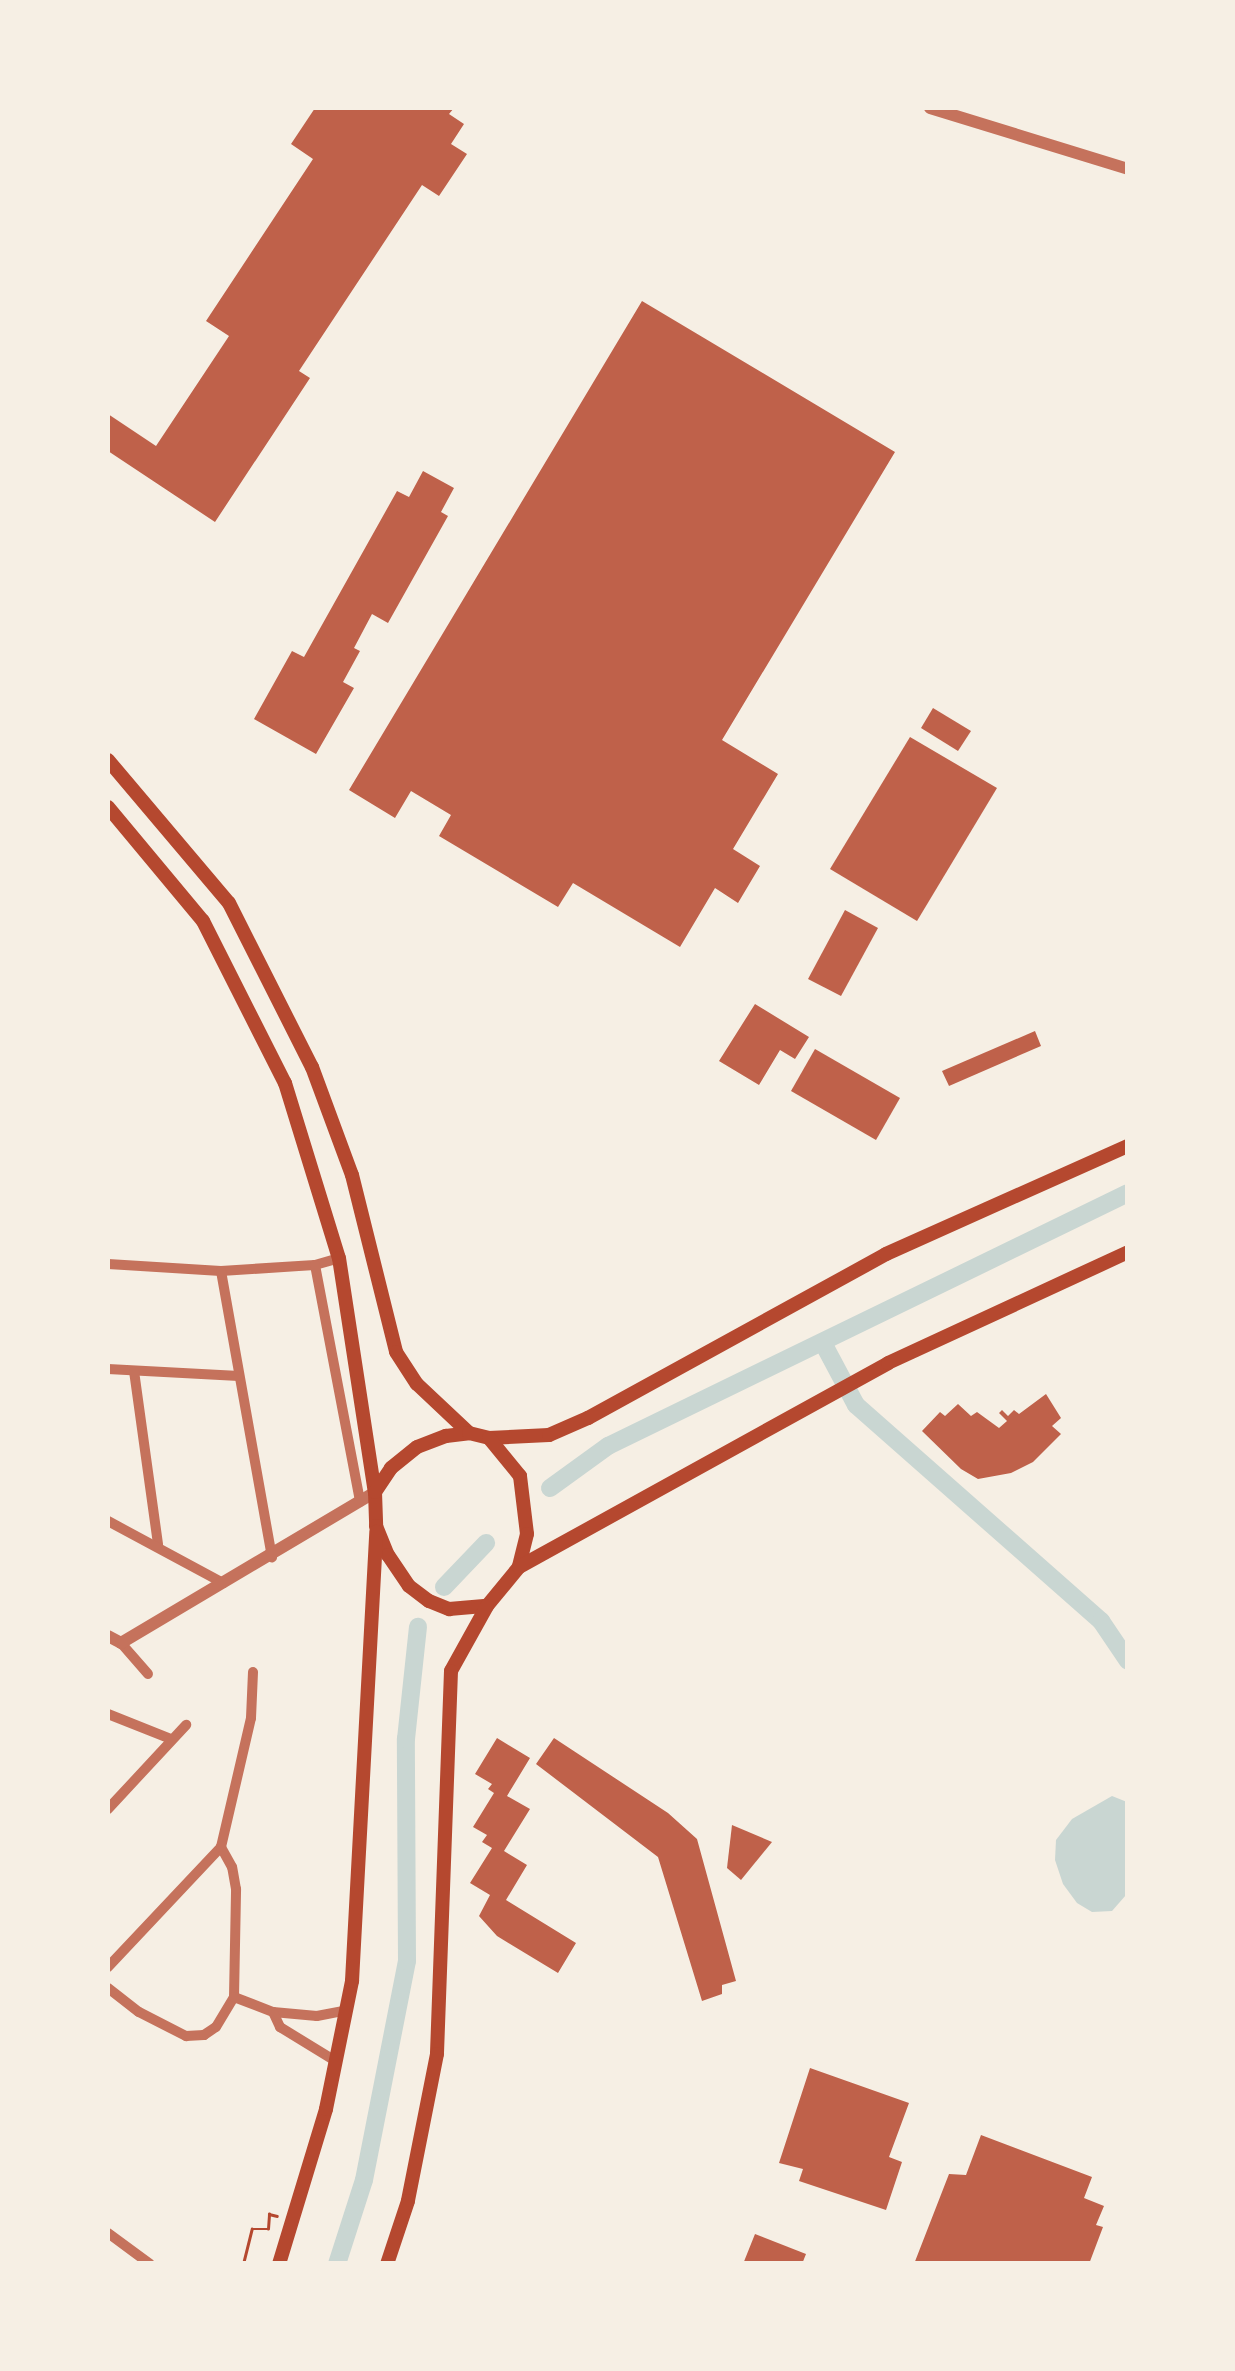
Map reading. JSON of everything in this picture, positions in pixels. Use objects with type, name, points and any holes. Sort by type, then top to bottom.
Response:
[{"type":"main road","points":[[108,760],[229,903],[312,1068],[352,1175],[396,1352],[417,1384],[469,1433]]},
{"type":"main road","points":[[108,807],[204,921],[285,1084],[339,1258],[376,1492],[348,2010],[337,2062],[279,2264]]},
{"type":"main road","points":[[376,1492],[391,1468],[418,1448],[446,1436],[469,1433],[490,1438],[549,1435],[588,1418],[886,1254],[1128,1146]]},
{"type":"main road","points":[[387,2264],[408,2201],[437,2054],[451,1670],[488,1606],[520,1568],[888,1362],[1128,1252]]},
{"type":"main road","points":[[490,1438],[509,1457],[524,1497],[528,1534],[520,1568]]},
{"type":"main road","points":[[376,1526],[409,1586],[429,1601],[449,1609],[488,1606]]},
{"type":"street","points":[[930,108],[1128,169]]},
{"type":"street","points":[[108,1264],[221,1271],[315,1265],[339,1258]]},
{"type":"street","points":[[315,1265],[360,1502]]},
{"type":"street","points":[[221,1271],[272,1557]]},
{"type":"street","points":[[108,1368],[239,1376]]},
{"type":"street","points":[[134,1371],[158,1544]]},
{"type":"street","points":[[148,1674],[114,1640],[272,1557],[376,1492]]},
{"type":"street","points":[[108,1520],[223,1583]]},
{"type":"street","points":[[108,1967],[221,1847],[251,1718],[253,1672]]},
{"type":"street","points":[[108,1714],[171,1739]]},
{"type":"street","points":[[108,1809],[186,1726]]},
{"type":"street","points":[[108,1988],[149,2018],[186,2036],[204,2035],[216,2027],[234,1997],[236,1889],[221,1847]]},
{"type":"street","points":[[234,1997],[272,2012],[317,2016],[348,2010]]},
{"type":"street","points":[[272,2012],[280,2027],[337,2062]]},
{"type":"street","points":[[108,2233],[150,2264]]},
{"type":"path","points":[[243,2264],[252,2229],[268,2230],[269,2214]]},
{"type":"shaded area","points":[[1112,1796],[1127,1802],[1126,1895],[1112,1911],[1092,1912],[1077,1903],[1063,1884],[1055,1860],[1056,1840],[1072,1819]]},
{"type":"building","points":[[315,108],[454,108],[449,114],[464,124],[451,144],[467,154],[439,196],[422,185],[299,371],[310,378],[215,522],[108,451],[108,414],[156,446],[229,336],[206,321],[313,159],[291,144]]},
{"type":"building","points":[[642,301],[895,452],[722,740],[778,774],[733,849],[760,866],[738,903],[715,888],[680,947],[573,883],[558,907],[439,836],[451,815],[411,791],[395,818],[349,790]]},
{"type":"building","points":[[423,471],[454,488],[441,512],[448,516],[388,623],[372,614],[354,648],[360,651],[343,682],[354,688],[316,754],[254,719],[292,651],[304,657],[397,491],[409,497]]},
{"type":"building","points":[[933,708],[971,731],[958,751],[921,728]]},
{"type":"building","points":[[910,737],[997,788],[917,921],[830,869]]},
{"type":"building","points":[[845,910],[878,928],[841,996],[808,979]]},
{"type":"building","points":[[755,1004],[809,1037],[795,1059],[780,1050],[759,1085],[719,1061]]},
{"type":"building","points":[[1035,1031],[1041,1046],[949,1086],[942,1071]]},
{"type":"building","points":[[815,1049],[900,1098],[876,1140],[791,1091]]},
{"type":"building","points":[[1046,1394],[1061,1418],[1052,1426],[1061,1434],[1033,1462],[1011,1473],[978,1479],[961,1469],[922,1431],[940,1412],[945,1416],[958,1404],[971,1416],[977,1412],[999,1428],[1007,1421],[999,1413],[1002,1410],[1008,1416],[1014,1410],[1019,1414]]},
{"type":"building","points":[[497,1738],[530,1758],[507,1796],[530,1809],[504,1851],[527,1865],[506,1900],[576,1943],[558,1973],[497,1936],[479,1916],[490,1895],[470,1883],[492,1848],[482,1842],[487,1835],[473,1827],[494,1793],[488,1789],[492,1784],[475,1774]]},
{"type":"building","points":[[554,1738],[668,1813],[697,1839],[736,1981],[722,1985],[722,1994],[702,2001],[658,1857],[536,1764]]},
{"type":"building","points":[[732,1825],[772,1842],[741,1880],[727,1868]]},
{"type":"building","points":[[810,2068],[909,2103],[889,2157],[902,2162],[886,2210],[799,2181],[803,2169],[779,2163]]},
{"type":"building","points":[[981,2135],[1092,2177],[1084,2198],[1104,2206],[1096,2225],[1103,2227],[1089,2264],[914,2264],[949,2174],[966,2175]]},
{"type":"building","points":[[755,2234],[806,2254],[802,2264],[743,2264]]},
{"type":"waterway","points":[[550,1488],[608,1446],[1128,1193]]},
{"type":"waterway","points":[[823,1343],[856,1405],[1101,1621],[1128,1661]]},
{"type":"waterway","points":[[444,1587],[486,1543]]},
{"type":"waterway","points":[[337,2264],[364,2180],[407,1961],[406,1739],[418,1627]]}]
